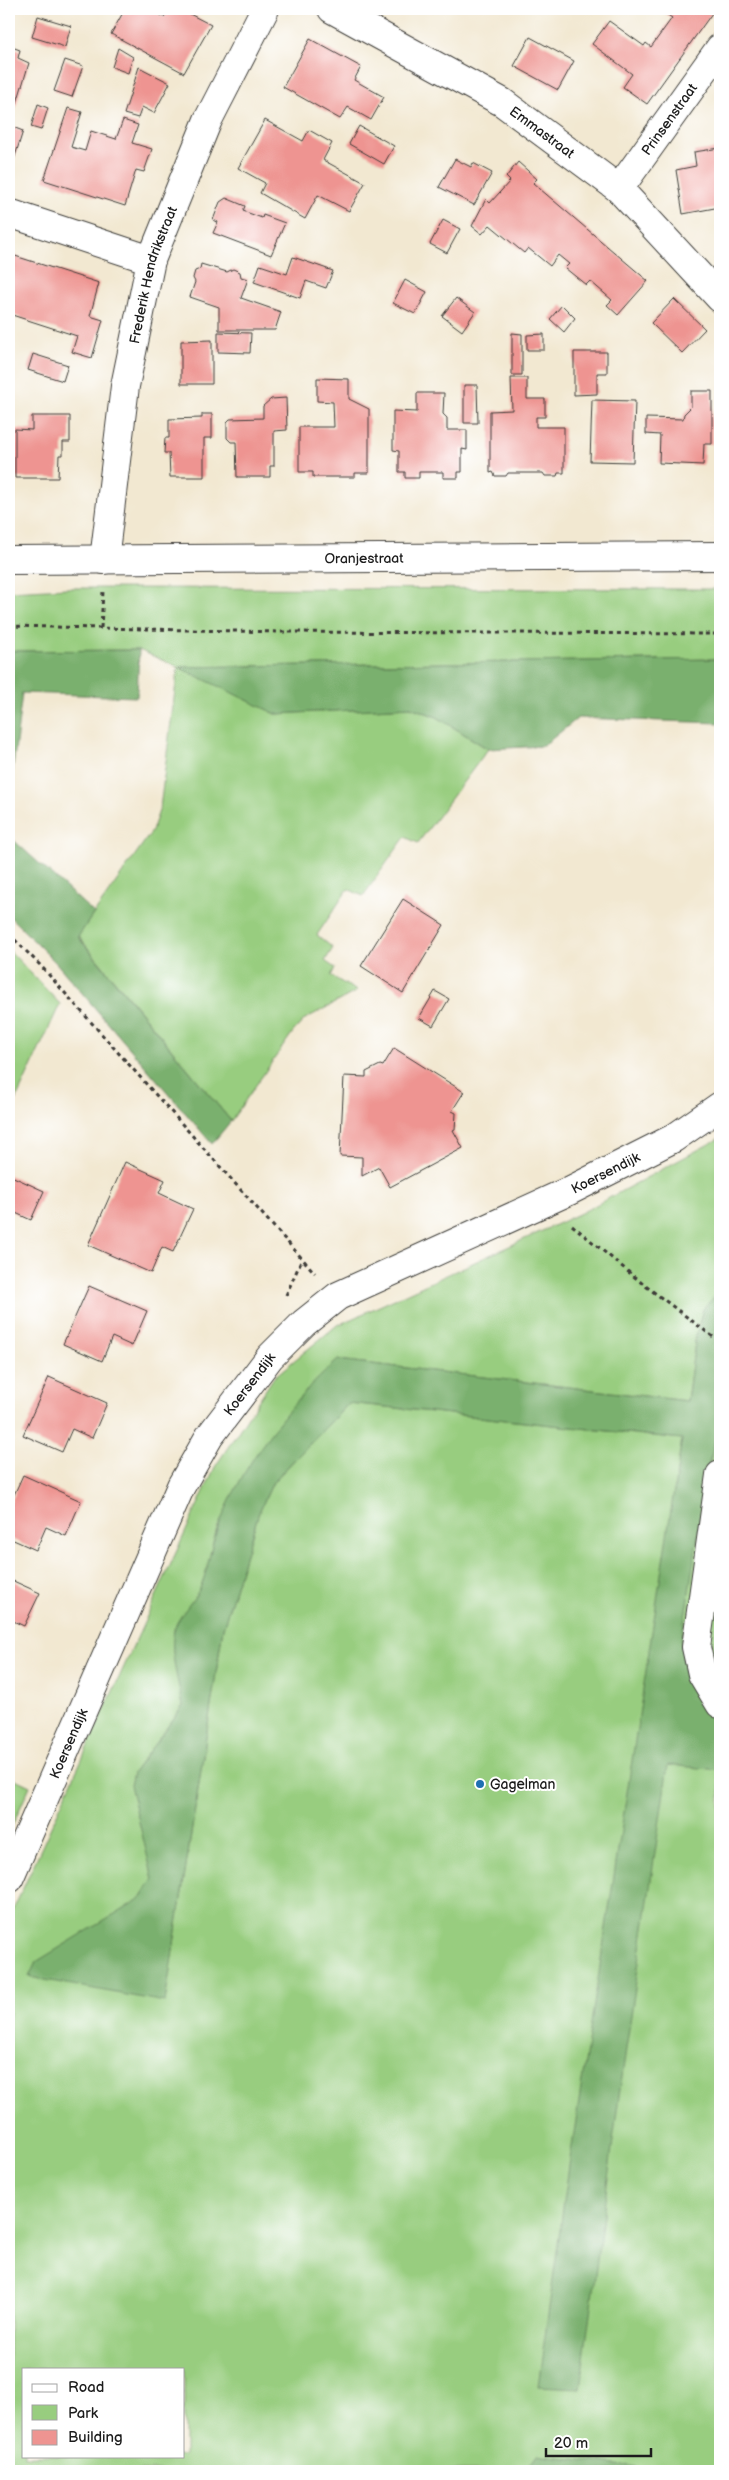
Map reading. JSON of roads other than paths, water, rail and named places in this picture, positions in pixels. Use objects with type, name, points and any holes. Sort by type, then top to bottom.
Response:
[{"type":"street","name":"Frederik Hendrikstraat","points":[[104,560],[126,386],[151,260],[208,120],[265,9]]},
{"type":"street","name":"Emmastraat","points":[[332,9],[502,102],[619,189],[720,298]]},
{"type":"street","name":"Prinsenstraat","points":[[619,189],[720,48]]},
{"type":"street","points":[[9,214],[151,260]]},
{"type":"street","name":"Oranjestraat","points":[[9,560],[720,556]]},
{"type":"street","name":"Koersendijk","points":[[9,1879],[181,1486],[209,1437],[270,1356],[304,1323],[338,1296],[544,1202],[674,1138],[720,1106]]},
{"type":"street","points":[[720,1475],[696,1647],[702,1674],[720,1704]]},
{"type":"place","name":"Gagelman","points":[[480,1784]]}]
